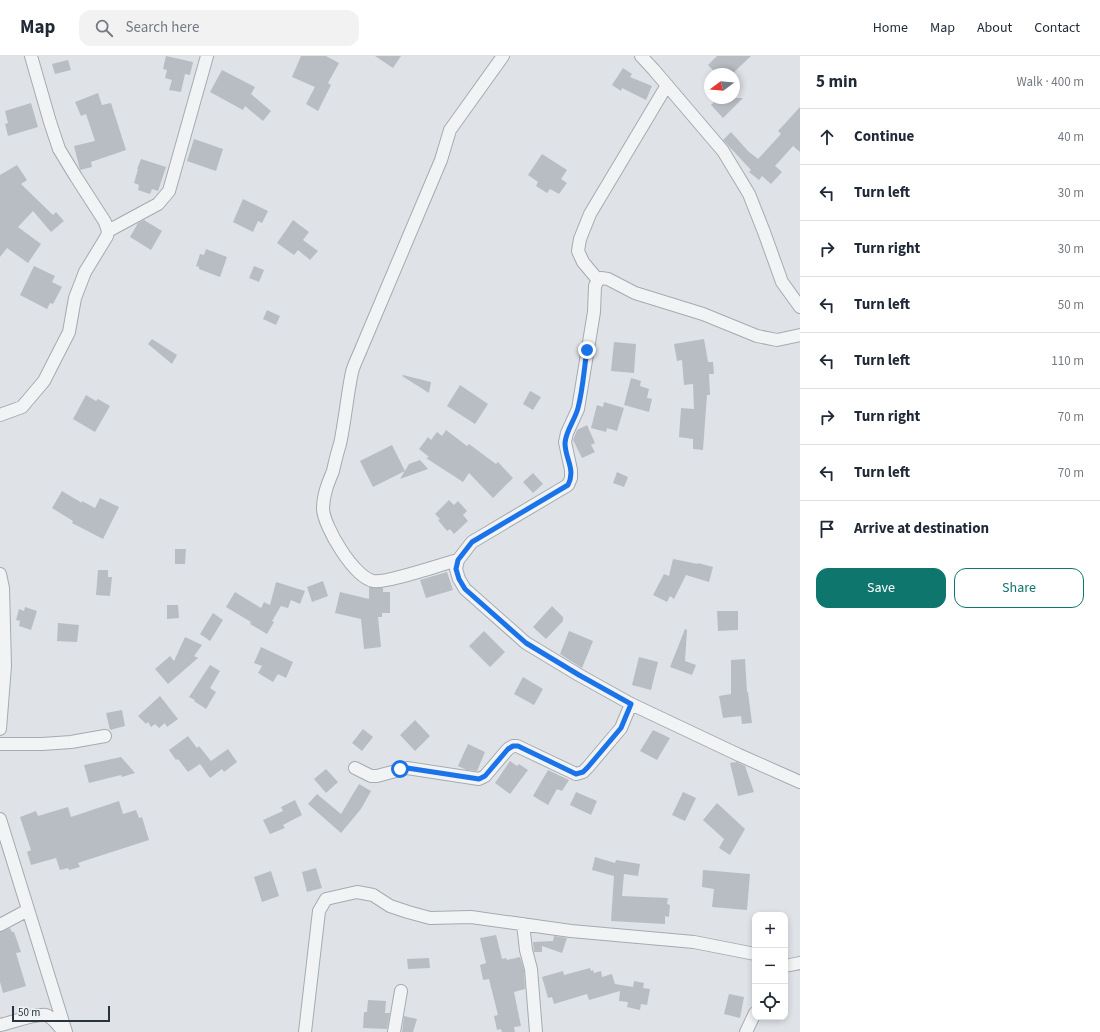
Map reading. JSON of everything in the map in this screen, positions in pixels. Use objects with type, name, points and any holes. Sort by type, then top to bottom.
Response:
[{"type":"street","points":[[0,415],[22,407],[44,381],[69,332],[75,298],[85,272],[107,236],[108,231],[105,222],[59,149],[31,56]]},
{"type":"street","points":[[108,231],[158,204],[169,191],[207,56]]},
{"type":"street","points":[[458,560],[387,580],[373,581],[364,576],[349,562],[338,546],[325,520],[323,498],[333,470],[340,442],[353,372],[440,160],[450,130],[503,56]]},
{"type":"street","points":[[641,56],[723,151],[748,194],[764,232],[782,282],[800,307]]},
{"type":"street","points":[[598,280],[583,262],[578,251],[580,239],[590,214],[667,85]]},
{"type":"street","points":[[800,335],[777,340],[757,336],[703,314],[635,293],[608,280],[602,278],[598,280],[595,286],[594,312],[578,409],[567,433],[565,442],[571,470],[571,478],[568,485],[472,542],[458,560],[456,569],[459,579],[465,589],[526,643],[631,704],[739,756],[800,782]]},
{"type":"street","points":[[0,574],[2,587],[5,666],[0,728]]},
{"type":"street","points":[[355,768],[371,776],[377,776],[407,768],[479,779],[485,776],[508,749],[513,746],[518,746],[576,774],[583,772],[588,767],[621,728],[631,704]]},
{"type":"street","points":[[0,744],[70,742],[105,736]]},
{"type":"street","points":[[0,819],[65,1032]]},
{"type":"street","points":[[305,1032],[319,911],[326,899],[357,892],[373,895],[390,906],[430,918],[471,917],[571,931],[694,942],[752,953]]},
{"type":"street","points":[[0,924],[28,910]]},
{"type":"street","points":[[523,924],[526,950],[531,969],[536,1032]]},
{"type":"street","points":[[788,961],[799,963]]},
{"type":"street","points":[[788,965],[799,963]]},
{"type":"street","points":[[394,1032],[401,991]]},
{"type":"street","points":[[0,1025],[39,1015],[46,1015],[65,1032]]},
{"type":"street","points":[[746,1032],[752,1019]]},
{"type":"building","points":[[166,56],[193,62],[190,75],[185,74],[181,92],[169,90],[172,80],[165,78],[167,70],[163,69]]},
{"type":"building","points":[[301,56],[326,56],[339,63],[328,83],[331,85],[318,111],[306,104],[315,87],[292,77]]},
{"type":"building","points":[[375,56],[401,56],[393,68]]},
{"type":"building","points":[[717,56],[751,56],[738,68],[711,68],[708,65]]},
{"type":"building","points":[[68,60],[71,70],[55,74],[52,64]]},
{"type":"building","points":[[623,68],[632,74],[630,77],[652,86],[646,100],[622,88],[621,91],[612,85]]},
{"type":"building","points":[[222,70],[255,87],[251,94],[271,111],[263,121],[245,106],[243,110],[210,92]]},
{"type":"building","points":[[98,93],[102,105],[111,103],[126,150],[91,162],[92,167],[80,170],[74,146],[95,141],[86,114],[81,116],[75,102]]},
{"type":"building","points":[[31,103],[38,127],[8,136],[5,124],[8,123],[5,111]]},
{"type":"building","points":[[712,104],[737,104],[723,118],[711,105]]},
{"type":"building","points":[[800,107],[800,152],[793,146],[775,166],[782,172],[771,184],[762,176],[759,180],[749,172],[751,170],[723,140],[731,132],[748,151],[758,159],[781,134],[778,131]]},
{"type":"building","points":[[194,139],[223,149],[216,171],[187,161]]},
{"type":"building","points":[[542,154],[567,170],[561,179],[567,183],[559,194],[550,189],[547,193],[536,186],[538,182],[528,175]]},
{"type":"building","points":[[141,159],[166,167],[158,191],[152,189],[150,194],[138,190],[139,185],[134,183]]},
{"type":"building","points":[[17,165],[27,180],[21,184],[53,215],[56,212],[64,221],[51,232],[33,211],[18,227],[41,244],[28,263],[7,248],[0,257],[0,175]]},
{"type":"building","points":[[243,199],[268,211],[262,223],[258,221],[253,232],[233,222]]},
{"type":"building","points":[[144,220],[162,231],[151,250],[130,237],[138,223]]},
{"type":"building","points":[[293,220],[309,232],[303,240],[318,251],[310,260],[298,250],[294,255],[277,243]]},
{"type":"building","points":[[206,249],[227,257],[220,277],[199,269],[199,267],[196,266],[200,254],[204,255]]},
{"type":"building","points":[[34,266],[55,276],[52,282],[62,287],[53,304],[50,303],[47,309],[20,295]]},
{"type":"building","points":[[254,266],[264,270],[259,282],[249,278]]},
{"type":"building","points":[[267,310],[280,316],[276,325],[263,319]]},
{"type":"building","points":[[152,339],[177,355],[172,364],[148,344]]},
{"type":"building","points":[[704,339],[708,362],[713,362],[714,374],[709,374],[710,395],[707,395],[703,450],[693,449],[693,439],[679,437],[681,408],[694,409],[693,384],[684,385],[682,360],[677,361],[674,344]]},
{"type":"building","points":[[614,342],[636,344],[634,373],[611,371]]},
{"type":"building","points":[[402,376],[431,382],[429,393]]},
{"type":"building","points":[[631,378],[641,381],[640,386],[649,389],[647,398],[652,399],[649,412],[624,405]]},
{"type":"building","points":[[460,385],[488,404],[475,424],[447,406]]},
{"type":"building","points":[[530,391],[541,397],[533,410],[523,404]]},
{"type":"building","points":[[86,395],[96,401],[98,399],[110,406],[95,432],[73,419]]},
{"type":"building","points":[[604,402],[624,408],[617,431],[607,428],[606,432],[591,428],[597,405],[603,407]]},
{"type":"building","points":[[587,425],[595,443],[591,445],[595,452],[582,458],[573,440],[577,430]]},
{"type":"building","points":[[446,430],[467,446],[469,444],[496,464],[498,462],[513,478],[493,498],[469,473],[463,482],[426,458],[429,457],[419,449],[428,437],[431,440],[437,432],[442,436]]},
{"type":"building","points":[[392,445],[405,471],[373,487],[360,461]]},
{"type":"building","points":[[420,460],[428,469],[400,479],[409,464]]},
{"type":"building","points":[[617,472],[628,477],[624,487],[613,483]]},
{"type":"building","points":[[533,473],[543,484],[533,493],[523,482]]},
{"type":"building","points":[[62,491],[82,503],[82,501],[95,508],[100,498],[119,507],[103,539],[72,523],[73,521],[52,508]]},
{"type":"building","points":[[449,500],[454,505],[458,501],[467,511],[463,515],[468,521],[454,534],[450,529],[447,531],[438,520],[440,519],[435,514]]},
{"type":"building","points":[[175,549],[186,549],[185,564],[175,564]]},
{"type":"building","points":[[673,559],[713,567],[709,582],[686,575],[674,599],[670,596],[667,602],[653,595],[664,574],[669,576]]},
{"type":"building","points":[[98,570],[108,570],[108,577],[112,577],[110,596],[96,595]]},
{"type":"building","points":[[447,572],[453,590],[426,598],[420,580]]},
{"type":"building","points":[[323,581],[328,596],[312,602],[307,587]]},
{"type":"building","points":[[276,582],[305,591],[300,604],[291,600],[288,608],[281,606],[272,621],[274,622],[267,634],[250,624],[251,622],[226,607],[235,592],[261,608],[264,602],[270,605]]},
{"type":"building","points":[[369,587],[383,588],[383,592],[390,592],[390,613],[382,613],[382,617],[378,617],[381,647],[364,649],[361,619],[335,613],[340,592],[369,599]]},
{"type":"building","points":[[167,605],[178,605],[179,618],[167,619]]},
{"type":"building","points":[[552,606],[563,617],[563,621],[546,639],[533,627]]},
{"type":"building","points":[[25,607],[37,611],[31,630],[19,626],[20,621],[16,620],[19,609],[24,611]]},
{"type":"building","points":[[717,611],[738,611],[738,630],[718,631]]},
{"type":"building","points":[[213,613],[223,620],[210,641],[200,634]]},
{"type":"building","points":[[58,623],[79,625],[77,642],[57,641]]},
{"type":"building","points":[[685,629],[687,630],[685,661],[696,665],[692,675],[670,667]]},
{"type":"building","points":[[484,631],[505,652],[490,667],[469,646]]},
{"type":"building","points":[[569,631],[593,641],[582,668],[560,654]]},
{"type":"building","points":[[185,637],[202,645],[194,656],[198,658],[168,684],[155,669],[170,656],[174,661]]},
{"type":"building","points":[[261,647],[293,662],[286,678],[278,674],[273,682],[258,673],[262,666],[254,663]]},
{"type":"building","points":[[639,657],[658,662],[651,690],[632,685]]},
{"type":"building","points":[[745,659],[747,692],[752,723],[742,724],[741,716],[723,718],[719,696],[731,694],[731,660]]},
{"type":"building","points":[[210,665],[220,671],[210,688],[216,692],[206,709],[189,697]]},
{"type":"building","points":[[523,677],[543,689],[534,705],[514,694]]},
{"type":"building","points":[[160,696],[178,719],[167,727],[165,723],[159,728],[155,724],[151,727],[148,722],[146,724],[138,716]]},
{"type":"building","points":[[122,710],[125,726],[110,730],[106,713]]},
{"type":"building","points":[[415,720],[430,736],[415,751],[400,735]]},
{"type":"building","points":[[363,729],[373,737],[362,751],[352,743]]},
{"type":"building","points":[[653,730],[670,738],[657,760],[640,751]]},
{"type":"building","points":[[188,736],[197,748],[199,746],[211,761],[228,749],[237,762],[224,772],[222,769],[210,778],[200,764],[188,772],[178,759],[176,760],[169,750]]},
{"type":"building","points":[[468,744],[485,752],[477,771],[467,770],[458,766]]},
{"type":"building","points":[[121,757],[135,773],[89,783],[84,765]]},
{"type":"building","points":[[510,761],[517,766],[519,764],[528,770],[510,794],[495,783]]},
{"type":"building","points":[[737,762],[745,766],[754,792],[738,796],[730,763]]},
{"type":"building","points":[[326,769],[338,782],[326,793],[314,779]]},
{"type":"building","points":[[548,770],[569,780],[562,791],[557,789],[548,805],[533,796]]},
{"type":"building","points":[[359,784],[371,791],[361,809],[341,833],[308,804],[317,794],[341,814]]},
{"type":"building","points":[[576,792],[597,801],[591,815],[570,805]]},
{"type":"building","points":[[683,792],[696,798],[685,821],[672,815]]},
{"type":"building","points":[[295,800],[302,815],[283,825],[285,828],[270,834],[263,820],[283,811],[281,807]]},
{"type":"building","points":[[119,801],[123,814],[136,810],[139,818],[142,817],[149,840],[78,863],[80,867],[69,870],[68,868],[60,870],[56,858],[31,865],[27,852],[31,850],[20,817],[36,811],[38,816],[68,807],[71,817]]},
{"type":"building","points":[[717,803],[745,829],[730,855],[719,848],[724,839],[703,820]]},
{"type":"building","points":[[595,857],[615,863],[616,860],[640,864],[638,876],[624,874],[622,896],[668,898],[667,904],[670,905],[669,917],[665,916],[665,924],[611,921],[614,876],[592,870]]},
{"type":"building","points":[[316,868],[322,888],[307,892],[302,872]]},
{"type":"building","points":[[703,870],[750,874],[747,910],[712,907],[714,889],[702,887]]},
{"type":"building","points":[[271,871],[279,896],[262,902],[254,877]]},
{"type":"building","points":[[10,928],[12,932],[14,932],[21,952],[16,953],[26,986],[3,993],[0,982],[0,932]]},
{"type":"building","points":[[496,935],[502,959],[506,958],[507,960],[520,957],[524,970],[525,989],[514,992],[521,1026],[514,1027],[515,1032],[502,1032],[501,1029],[497,1030],[494,1016],[498,1015],[489,979],[483,980],[480,965],[486,963],[480,938]]},
{"type":"building","points":[[554,936],[567,938],[562,953],[542,946],[542,952],[534,952],[533,942],[553,941]]},
{"type":"building","points":[[429,958],[430,968],[408,969],[407,959]]},
{"type":"building","points":[[590,968],[594,973],[601,971],[602,977],[612,974],[615,984],[633,987],[634,981],[644,983],[643,988],[650,989],[647,1005],[641,1004],[640,1010],[627,1007],[628,1002],[619,1001],[620,991],[589,1000],[587,994],[554,1004],[552,997],[548,998],[542,977],[563,971],[564,975]]},
{"type":"building","points":[[729,994],[744,997],[740,1018],[724,1014]]},
{"type":"building","points":[[368,1000],[386,1001],[385,1013],[390,1013],[387,1029],[363,1028],[364,1012],[367,1012]]},
{"type":"building","points":[[404,1016],[417,1019],[413,1032],[402,1032]]},
{"type":"route","points":[[400,769],[407,768],[479,779],[485,776],[508,749],[513,746],[518,746],[576,774],[583,772],[588,767],[621,728],[631,704],[526,643],[465,589],[459,579],[456,569],[458,560],[472,542],[568,485],[571,478],[571,470],[565,442],[567,433],[578,409],[587,350]]}]
